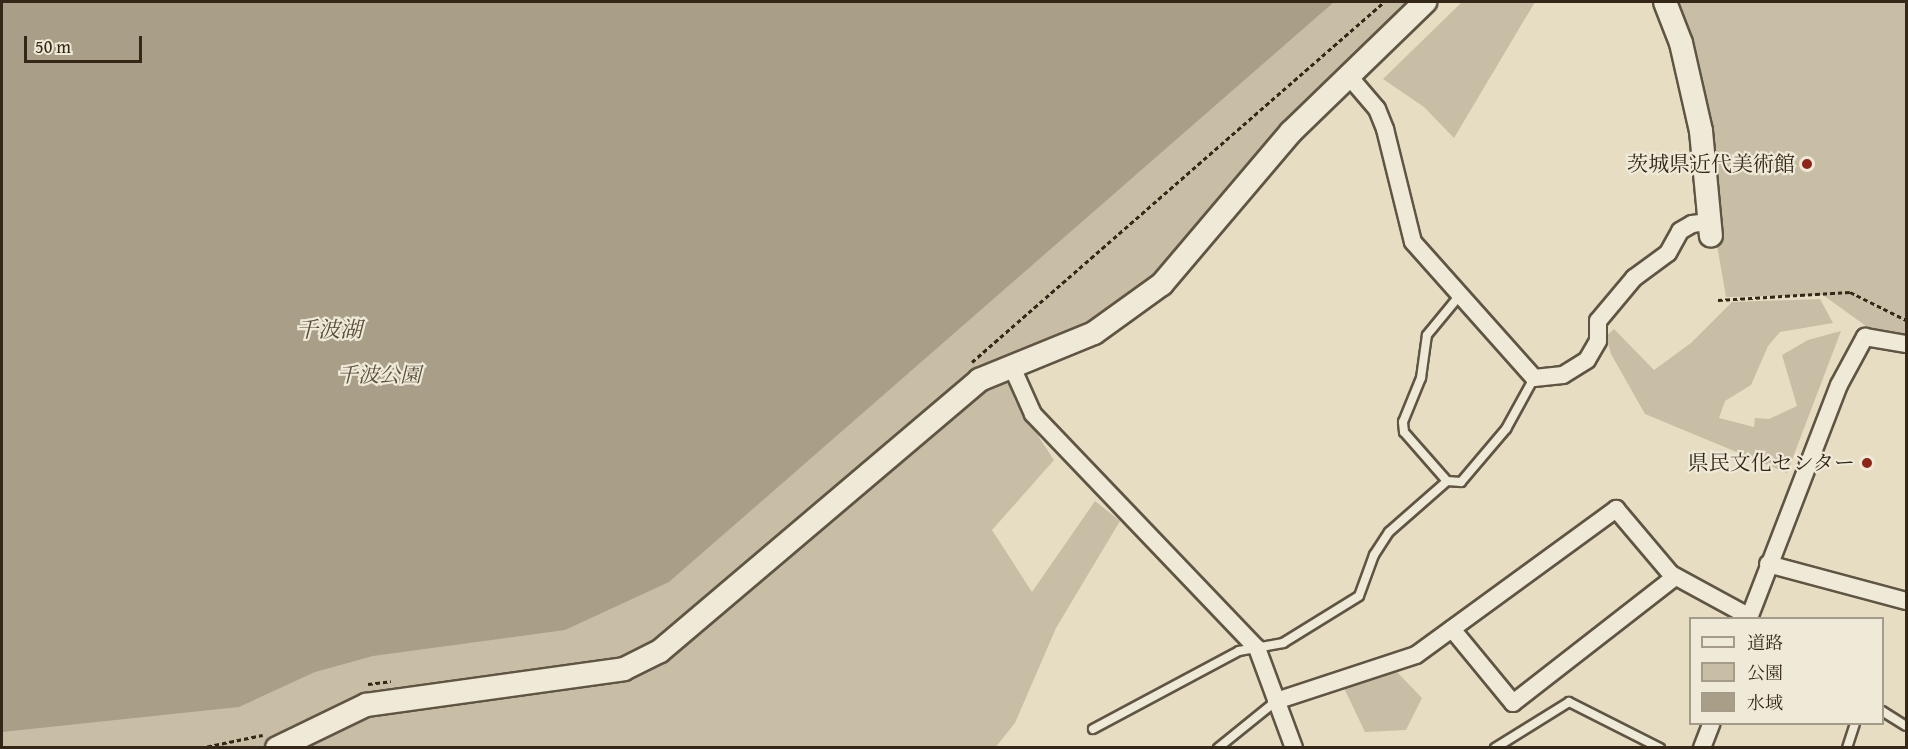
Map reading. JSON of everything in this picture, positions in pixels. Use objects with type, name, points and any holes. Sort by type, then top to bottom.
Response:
[{"type":"street","points":[[272,741],[366,705],[563,679],[624,669],[645,661],[979,380],[1094,333],[1162,284],[1291,132],[1347,74],[1425,2]]},
{"type":"street","points":[[1347,74],[1377,109],[1385,129],[1413,242],[1534,378],[1563,375],[1587,360],[1598,341],[1598,321],[1634,278],[1668,253],[1680,231],[1692,224],[1710,229],[1701,132],[1681,43],[1665,2]]},
{"type":"street","points":[[1750,617],[1768,564],[1839,386],[1865,337],[1906,344]]},
{"type":"street","points":[[1012,367],[1033,414],[1257,648],[1294,747]]},
{"type":"street","points":[[1276,701],[1416,655],[1616,509],[1675,577],[1748,617]]},
{"type":"street","points":[[1768,564],[1906,601]]},
{"type":"street","points":[[1452,629],[1513,702],[1675,577]]},
{"type":"street","points":[[1702,747],[1710,725]]},
{"type":"lane","points":[[1461,294],[1427,335],[1421,378],[1403,422],[1404,432],[1447,481],[1461,482],[1506,429],[1534,378]]},
{"type":"lane","points":[[1093,729],[1239,651],[1283,643],[1359,596],[1374,555],[1389,532],[1447,481]]},
{"type":"lane","points":[[1218,747],[1276,701]]},
{"type":"lane","points":[[1495,747],[1569,702],[1660,747]]},
{"type":"lane","points":[[1884,712],[1906,726]]},
{"type":"lane","points":[[1847,747],[1854,725]]},
{"type":"path","points":[[969,365],[1384,2]]},
{"type":"path","points":[[1718,300],[1850,292],[1906,320]]},
{"type":"path","points":[[364,686],[396,680]]},
{"type":"path","points":[[200,747],[272,741]]},
{"type":"green space","name":"千波湖","points":[[2,2],[1411,2],[1295,110],[1152,279],[1086,327],[1002,363],[1015,401],[1054,460],[992,530],[1032,592],[1095,501],[1120,521],[1056,628],[1015,723],[995,748],[2,747]]},
{"type":"green space","points":[[1462,2],[1535,2],[1454,138],[1424,107],[1383,79]]},
{"type":"green space","points":[[1675,2],[1906,2],[1906,337],[1866,326],[1823,295],[1726,297]]},
{"type":"green space","points":[[1820,299],[1833,323],[1780,332],[1768,346],[1751,385],[1725,401],[1719,418],[1754,427],[1755,418],[1769,419],[1797,406],[1782,355],[1808,340],[1841,331],[1787,473],[1645,414],[1611,354],[1606,336],[1614,329],[1654,370],[1691,343],[1732,302]]},
{"type":"green space","points":[[1394,669],[1422,698],[1406,730],[1365,732],[1343,686]]},
{"type":"water","name":"千波湖","points":[[2,2],[1334,2],[669,582],[565,630],[373,656],[315,672],[239,707],[2,732]]},
{"type":"place","name":"茨城県近代美術館","points":[[1807,164]]},
{"type":"place","name":"県民文化センター","points":[[1867,463]]},
{"type":"park label","name":"千波公園","points":[[379,375]]}]
